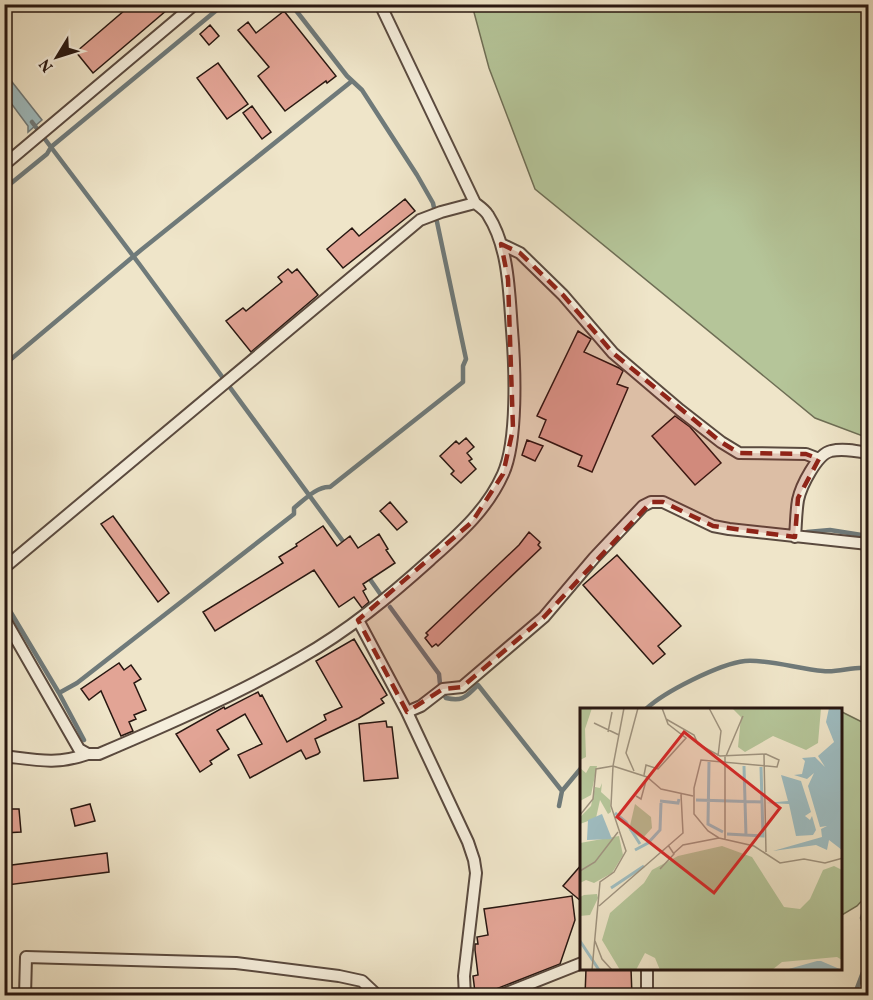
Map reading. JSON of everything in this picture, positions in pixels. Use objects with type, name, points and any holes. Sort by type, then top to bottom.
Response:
[{"type":"street","points":[[4,165],[195,4]]},
{"type":"street","points":[[4,756],[52,762],[72,760],[88,754],[99,754],[171,724],[301,658],[390,596],[472,522],[504,474],[511,449],[513,352],[508,279],[501,244],[488,214],[475,203],[380,4]]},
{"type":"street","points":[[4,568],[420,220],[475,203]]},
{"type":"street","points":[[501,244],[520,253],[563,295],[613,354],[721,442],[739,453],[806,453],[819,459]]},
{"type":"street","points":[[795,537],[798,498],[819,459],[830,451],[851,450],[868,453]]},
{"type":"street","points":[[407,712],[422,706],[442,689],[462,687],[535,625],[643,506],[651,502],[663,502],[713,526],[868,544]]},
{"type":"street","points":[[4,618],[79,748],[88,754]]},
{"type":"street","points":[[358,620],[407,712],[468,842],[474,860],[475,887],[464,976],[465,996]]},
{"type":"street","points":[[25,996],[26,957],[236,963],[362,981],[378,996]]},
{"type":"street","points":[[499,996],[580,964]]},
{"type":"street","points":[[647,970],[647,988]]},
{"type":"highlighted area","points":[[501,244],[520,253],[563,295],[613,353],[721,442],[739,453],[806,454],[819,459],[798,498],[795,537],[713,526],[663,502],[651,502],[544,617],[462,687],[443,689],[407,712],[358,620],[472,522],[503,474],[513,429],[508,279]]},
{"type":"green space","points":[[472,5],[868,5],[868,438],[815,418],[535,189],[489,68]]},
{"type":"green space","points":[[843,712],[868,725],[868,894],[857,906],[843,914]]},
{"type":"water","points":[[5,73],[42,120],[28,132],[28,126],[5,95]]},
{"type":"building","points":[[132,4],[174,4],[93,73],[76,52]]},
{"type":"building","points":[[284,11],[336,76],[285,111],[258,76],[269,67],[238,30],[248,22],[256,33]]},
{"type":"building","points":[[210,25],[219,36],[209,45],[200,34]]},
{"type":"building","points":[[218,63],[248,104],[227,119],[197,78]]},
{"type":"building","points":[[252,106],[271,132],[262,139],[243,113]]},
{"type":"building","points":[[405,199],[415,211],[343,268],[327,249],[352,228],[359,236]]},
{"type":"building","points":[[288,269],[292,273],[297,269],[318,295],[251,352],[226,321],[243,308],[246,311],[282,282],[278,277]]},
{"type":"building","points":[[578,331],[591,339],[584,352],[623,371],[617,384],[628,388],[592,472],[578,466],[582,456],[539,437],[546,420],[537,416]]},
{"type":"building","points":[[675,416],[690,427],[721,463],[695,485],[652,436]]},
{"type":"building","points":[[466,438],[474,447],[467,453],[472,459],[469,461],[476,469],[461,483],[451,474],[454,471],[440,456],[456,441],[459,444]]},
{"type":"building","points":[[527,440],[543,446],[535,461],[522,455]]},
{"type":"building","points":[[390,502],[407,522],[397,530],[380,511]]},
{"type":"building","points":[[113,516],[169,593],[158,602],[101,524]]},
{"type":"building","points":[[323,526],[337,546],[350,536],[358,548],[379,534],[395,563],[363,584],[366,589],[363,591],[369,602],[362,608],[354,597],[339,607],[314,570],[215,631],[203,612],[283,563],[279,557]]},
{"type":"building","points":[[529,532],[540,542],[538,545],[541,548],[438,646],[436,644],[432,647],[425,638],[428,635],[426,633],[519,545]]},
{"type":"building","points":[[617,555],[681,626],[658,646],[665,654],[653,664],[583,585]]},
{"type":"building","points":[[354,639],[387,695],[381,699],[384,703],[315,739],[320,752],[318,754],[306,759],[301,750],[250,778],[238,755],[262,744],[245,714],[217,730],[229,749],[210,761],[212,764],[200,772],[176,734],[224,707],[225,709],[258,692],[260,696],[262,695],[287,742],[326,720],[324,715],[342,707],[316,661]]},
{"type":"building","points":[[119,663],[124,670],[131,665],[141,679],[134,683],[146,710],[134,715],[136,719],[129,722],[133,731],[121,736],[101,691],[89,700],[81,689]]},
{"type":"building","points":[[386,721],[387,727],[392,727],[398,778],[364,781],[359,724]]},
{"type":"building","points":[[90,804],[95,821],[75,826],[71,809]]},
{"type":"building","points":[[4,809],[19,809],[21,832],[4,833]]},
{"type":"building","points":[[107,853],[109,872],[7,885],[4,880],[4,866]]},
{"type":"building","points":[[580,866],[580,900],[563,886]]},
{"type":"building","points":[[572,896],[575,920],[560,964],[491,991],[491,989],[475,992],[473,976],[478,975],[475,944],[478,944],[477,937],[488,935],[484,909]]},
{"type":"building","points":[[586,970],[631,970],[632,996],[585,996]]},
{"type":"waterway","points":[[4,189],[47,154],[51,147],[224,4]]},
{"type":"waterway","points":[[59,693],[77,683],[294,514],[294,508],[306,498],[320,489],[330,487],[463,382],[463,366],[466,359],[433,203],[362,90],[347,76],[291,4]]},
{"type":"waterway","points":[[4,365],[141,250],[352,81]]},
{"type":"waterway","points":[[32,122],[345,544]]},
{"type":"waterway","points":[[807,532],[830,530],[868,536]]},
{"type":"waterway","points":[[367,575],[381,595]]},
{"type":"waterway","points":[[4,601],[84,740]]},
{"type":"waterway","points":[[390,607],[439,674],[440,684]]},
{"type":"waterway","points":[[647,708],[692,680],[721,667],[745,661],[764,661],[829,671],[868,668]]},
{"type":"waterway","points":[[443,693],[446,698],[461,699],[478,685],[562,791],[559,806]]},
{"type":"waterway","points":[[562,791],[580,769]]},
{"type":"waterway","points":[[868,898],[862,918],[868,934]]},
{"type":"waterway","points":[[854,996],[868,959]]}]
